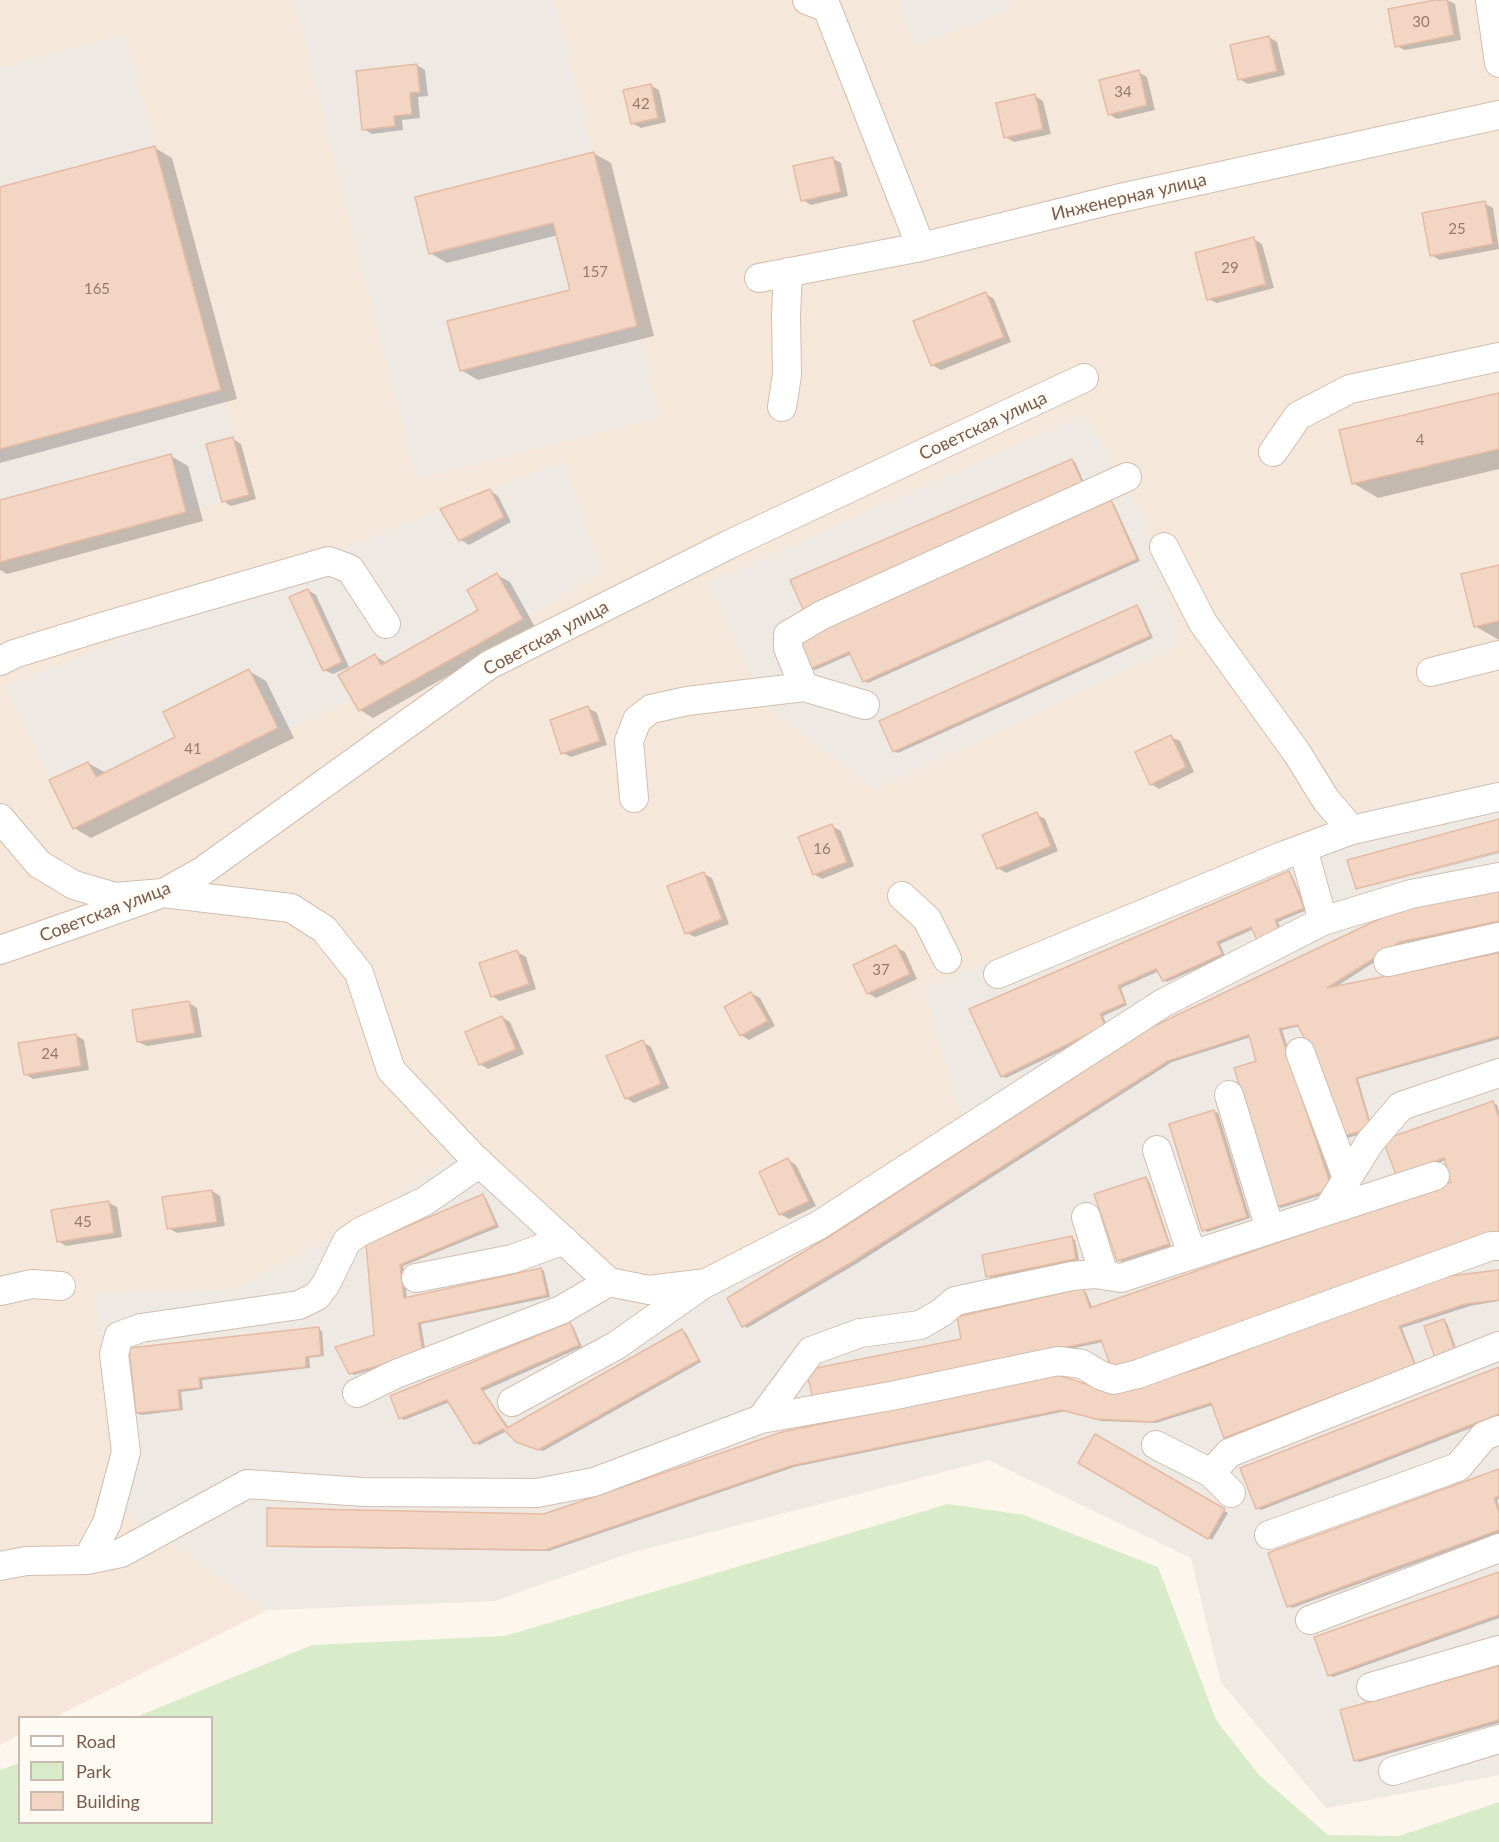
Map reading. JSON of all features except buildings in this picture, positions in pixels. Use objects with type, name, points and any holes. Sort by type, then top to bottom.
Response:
[{"type":"street","points":[[807,0],[827,8],[921,246]]},
{"type":"street","points":[[1490,0],[1499,63]]},
{"type":"street","name":"Инженерная улица","points":[[759,278],[921,246],[1116,199],[1499,115]]},
{"type":"street","points":[[782,407],[787,375],[788,272]]},
{"type":"street","points":[[1273,452],[1298,416],[1350,389],[1499,357]]},
{"type":"street","name":"Советская улица","points":[[0,950],[163,893],[201,872],[489,665],[730,544],[1084,378]]},
{"type":"street","points":[[804,687],[788,648],[788,635],[822,615],[1127,477]]},
{"type":"street","points":[[1164,547],[1203,623],[1297,753],[1326,800],[1352,830]]},
{"type":"street","points":[[0,660],[101,627],[329,561],[350,569],[386,624]]},
{"type":"street","points":[[1431,672],[1499,655]]},
{"type":"street","points":[[634,798],[629,741],[637,720],[651,709],[687,701],[804,687],[865,705]]},
{"type":"street","points":[[998,974],[1352,830],[1499,797]]},
{"type":"street","points":[[0,818],[39,864],[74,885],[115,897],[163,893],[291,908],[324,930],[359,973],[391,1070],[480,1163],[609,1282],[649,1290],[706,1282]]},
{"type":"street","points":[[1303,848],[1323,921]]},
{"type":"street","points":[[512,1402],[617,1345],[706,1282],[819,1225],[1163,1003],[1323,921],[1411,894],[1499,877]]},
{"type":"street","points":[[902,897],[927,919],[947,959]]},
{"type":"street","points":[[1388,962],[1499,937]]},
{"type":"street","points":[[1300,1052],[1347,1178]]},
{"type":"street","points":[[1327,1211],[1370,1142],[1401,1106],[1499,1073]]},
{"type":"street","points":[[1229,1095],[1270,1229]]},
{"type":"street","points":[[1157,1150],[1192,1255]]},
{"type":"street","points":[[87,1560],[107,1522],[126,1452],[114,1354],[119,1336],[141,1328],[299,1305],[316,1296],[326,1284],[347,1241],[360,1232],[425,1201],[480,1163]]},
{"type":"street","points":[[761,1419],[811,1351],[860,1333],[920,1325],[941,1313],[955,1301],[1072,1276],[1104,1275],[1121,1278],[1435,1176]]},
{"type":"street","points":[[1086,1218],[1104,1275]]},
{"type":"street","points":[[416,1278],[512,1259],[564,1240]]},
{"type":"street","points":[[0,1566],[26,1561],[87,1560],[121,1553],[247,1484],[364,1492],[537,1493],[594,1482],[761,1419],[891,1396],[1058,1361],[1082,1364],[1114,1380],[1138,1374],[1491,1246],[1499,1246]]},
{"type":"street","points":[[357,1393],[396,1374],[561,1310],[609,1282]]},
{"type":"street","points":[[0,1291],[32,1284],[61,1286]]},
{"type":"street","points":[[1211,1473],[1229,1454],[1499,1346]]},
{"type":"street","points":[[1269,1535],[1458,1467],[1484,1436],[1499,1430]]},
{"type":"street","points":[[1156,1445],[1211,1473],[1231,1493]]},
{"type":"street","points":[[1310,1620],[1499,1548]]},
{"type":"street","points":[[1371,1687],[1499,1650]]},
{"type":"street","points":[[1393,1771],[1499,1739]]},
{"type":"shaded area","points":[[0,0],[1499,0],[1499,1775],[1326,1808],[1221,1682],[1191,1558],[989,1460],[630,1553],[494,1601],[268,1610],[57,1716],[18,1716],[18,1736],[0,1745]]},
{"type":"shaded area","points":[[294,0],[555,0],[660,417],[416,479]]},
{"type":"shaded area","points":[[898,0],[1010,0],[1010,9],[915,46]]},
{"type":"shaded area","points":[[125,34],[249,495],[0,562],[0,68]]},
{"type":"shaded area","points":[[1085,414],[1142,516],[1175,618],[1174,648],[874,790],[765,704],[708,583]]},
{"type":"shaded area","points":[[565,461],[602,572],[359,711],[352,700],[73,829],[6,686],[440,509]]},
{"type":"shaded area","points":[[1499,781],[1499,1775],[1326,1808],[1221,1682],[1191,1558],[989,1460],[630,1553],[494,1601],[268,1610],[122,1510],[94,1293],[232,1290],[349,1228],[451,1157],[636,1311],[963,1121],[923,988],[1371,809]]},
{"type":"green space","points":[[948,1504],[1024,1515],[1158,1567],[1216,1720],[1259,1775],[1328,1835],[1399,1836],[1499,1802],[1499,1842],[0,1842],[0,1770],[18,1763],[18,1824],[213,1824],[213,1716],[138,1716],[312,1645],[505,1636]]}]
